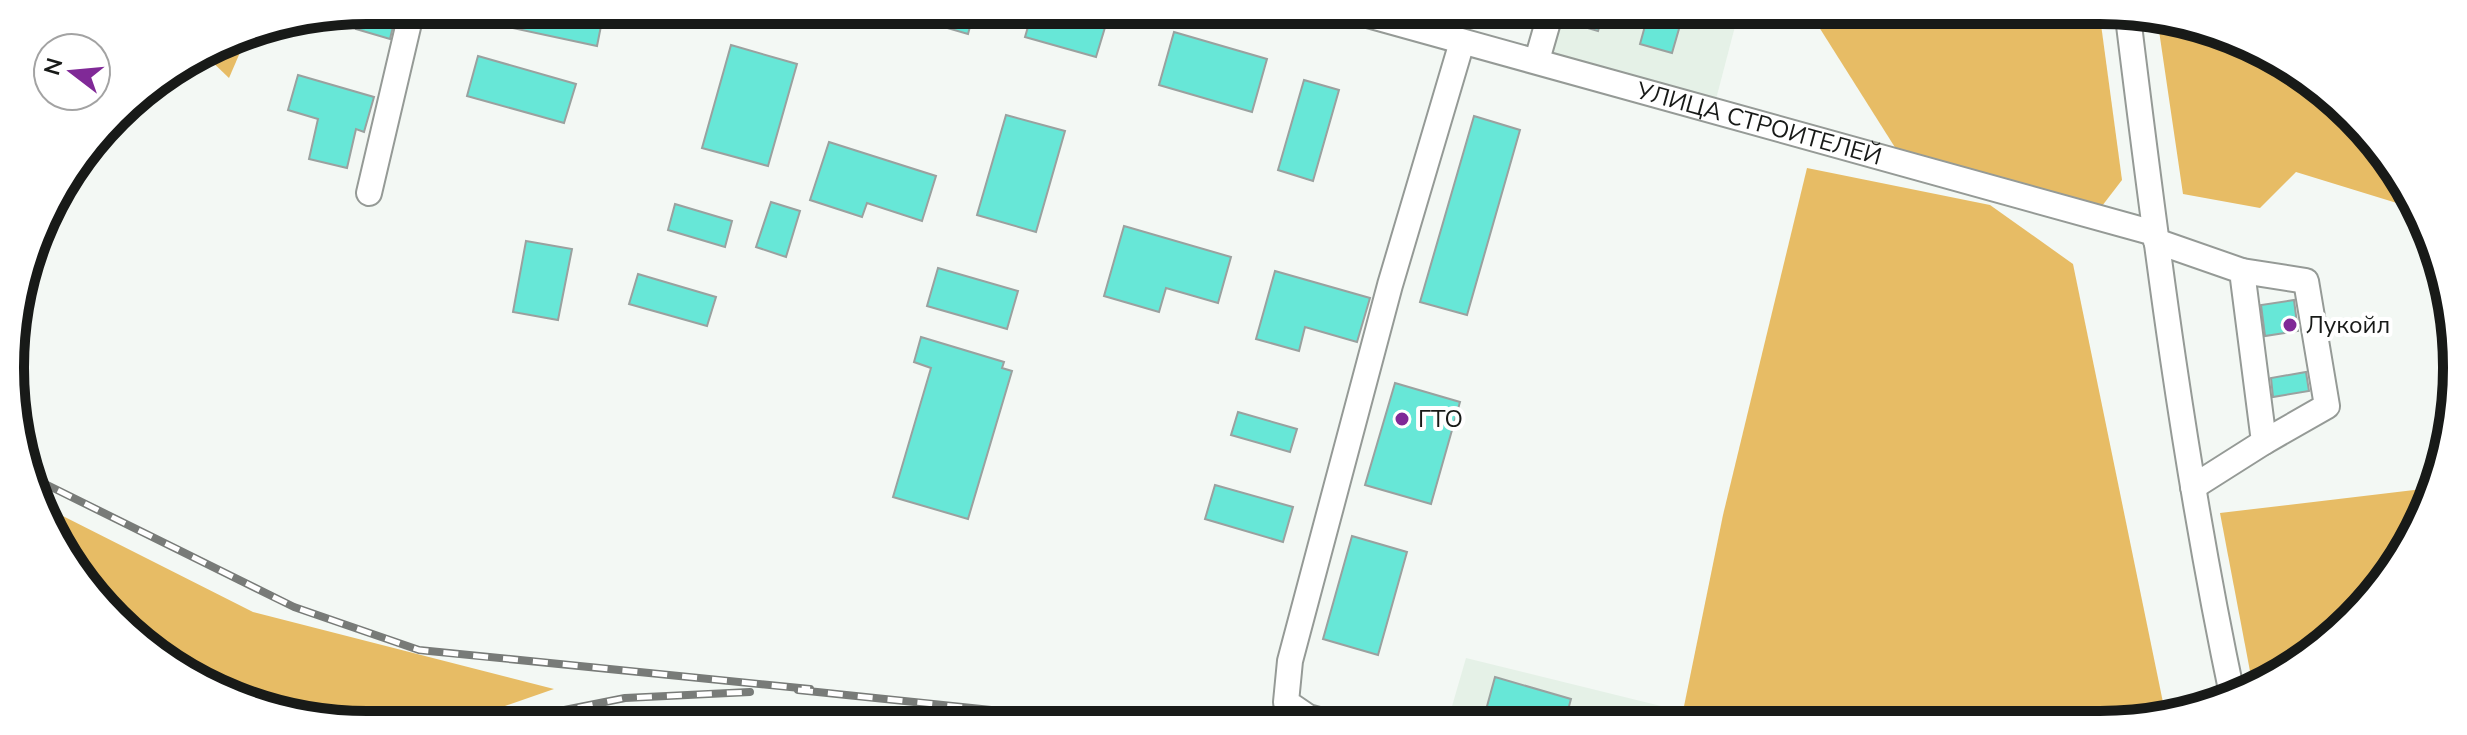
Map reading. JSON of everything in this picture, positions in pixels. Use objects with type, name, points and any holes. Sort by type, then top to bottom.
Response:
[{"type":"street","points":[[369,193],[409,24]]},
{"type":"street","name":"УЛИЦА СТРОИТЕЛЕЙ","points":[[1399,24],[1537,60],[2155,237],[2242,271],[2306,281],[2327,406],[2264,442]]},
{"type":"street","points":[[1537,60],[1547,24]]},
{"type":"street","points":[[2129,26],[2155,237],[2205,566],[2230,685]]},
{"type":"street","points":[[1299,711],[1286,702],[1290,661],[1390,285],[1462,42]]},
{"type":"street","points":[[2193,487],[2264,442],[2242,271]]},
{"type":"shaded area","points":[[1553,24],[1736,24],[1715,103],[1544,57]]},
{"type":"shaded area","points":[[1817,24],[2101,24],[2122,180],[2102,206],[2005,185],[1896,149]]},
{"type":"shaded area","points":[[2159,30],[2231,50],[2271,70],[2309,95],[2358,141],[2402,205],[2296,172],[2260,208],[2183,194]]},
{"type":"shaded area","points":[[242,48],[229,78],[212,61]]},
{"type":"shaded area","points":[[1807,168],[1990,205],[2073,264],[2163,705],[2100,711],[1683,711],[1723,515]]},
{"type":"shaded area","points":[[2421,489],[2397,539],[2358,594],[2309,640],[2251,676],[2220,513]]},
{"type":"shaded area","points":[[56,513],[253,612],[554,689],[490,711],[345,710],[300,704],[257,693],[196,665],[141,626],[95,577]]},
{"type":"shaded area","points":[[1466,658],[1673,709],[1673,711],[1451,711]]},
{"type":"building","points":[[357,24],[394,24],[390,39],[356,29]]},
{"type":"building","points":[[494,24],[601,24],[597,46]]},
{"type":"building","points":[[934,24],[971,24],[968,34]]},
{"type":"building","points":[[1029,24],[1106,24],[1096,57],[1025,37]]},
{"type":"building","points":[[1574,24],[1600,24],[1598,31]]},
{"type":"building","points":[[1646,24],[1680,24],[1672,53],[1640,44]]},
{"type":"building","points":[[1174,32],[1267,59],[1252,112],[1159,85]]},
{"type":"building","points":[[731,45],[797,64],[768,166],[702,148]]},
{"type":"building","points":[[478,56],[576,84],[564,123],[467,96]]},
{"type":"building","points":[[298,75],[374,97],[364,132],[356,129],[347,168],[309,159],[318,119],[288,110]]},
{"type":"building","points":[[1304,80],[1339,90],[1313,181],[1278,170]]},
{"type":"building","points":[[1006,115],[1065,131],[1036,232],[977,215]]},
{"type":"building","points":[[1474,116],[1520,130],[1467,315],[1420,302]]},
{"type":"building","points":[[829,142],[936,176],[922,221],[867,203],[862,217],[810,200]]},
{"type":"building","points":[[771,202],[800,211],[786,257],[756,247]]},
{"type":"building","points":[[675,204],[732,221],[725,247],[668,230]]},
{"type":"building","points":[[1124,226],[1231,257],[1218,303],[1166,288],[1159,312],[1104,296]]},
{"type":"building","points":[[526,241],[572,249],[558,320],[513,312]]},
{"type":"building","points":[[938,268],[1018,291],[1007,329],[927,306]]},
{"type":"building","points":[[1275,271],[1370,298],[1357,342],[1305,327],[1299,351],[1256,339]]},
{"type":"building","points":[[638,274],[716,297],[707,326],[629,304]]},
{"type":"building","points":[[2294,300],[2298,331],[2265,336],[2261,305]]},
{"type":"building","points":[[921,337],[1004,362],[1002,368],[1012,371],[968,519],[893,497],[931,368],[914,362]]},
{"type":"building","points":[[2306,372],[2309,391],[2273,397],[2271,378]]},
{"type":"building","points":[[1395,383],[1460,402],[1431,504],[1365,485]]},
{"type":"building","points":[[1238,412],[1297,429],[1290,452],[1231,435]]},
{"type":"building","points":[[1215,485],[1293,507],[1283,542],[1205,519]]},
{"type":"building","points":[[1352,536],[1407,552],[1378,655],[1323,639]]},
{"type":"building","points":[[1495,677],[1571,699],[1568,711],[1486,711]]},
{"type":"railway","points":[[44,483],[294,607],[419,650],[810,689]]},
{"type":"railway","points":[[798,690],[1002,711]]},
{"type":"railway","points":[[559,711],[625,698],[750,692]]},
{"type":"place","name":"Лукойл","points":[[2290,325]]},
{"type":"place","name":"ГТО","points":[[1402,419]]}]
